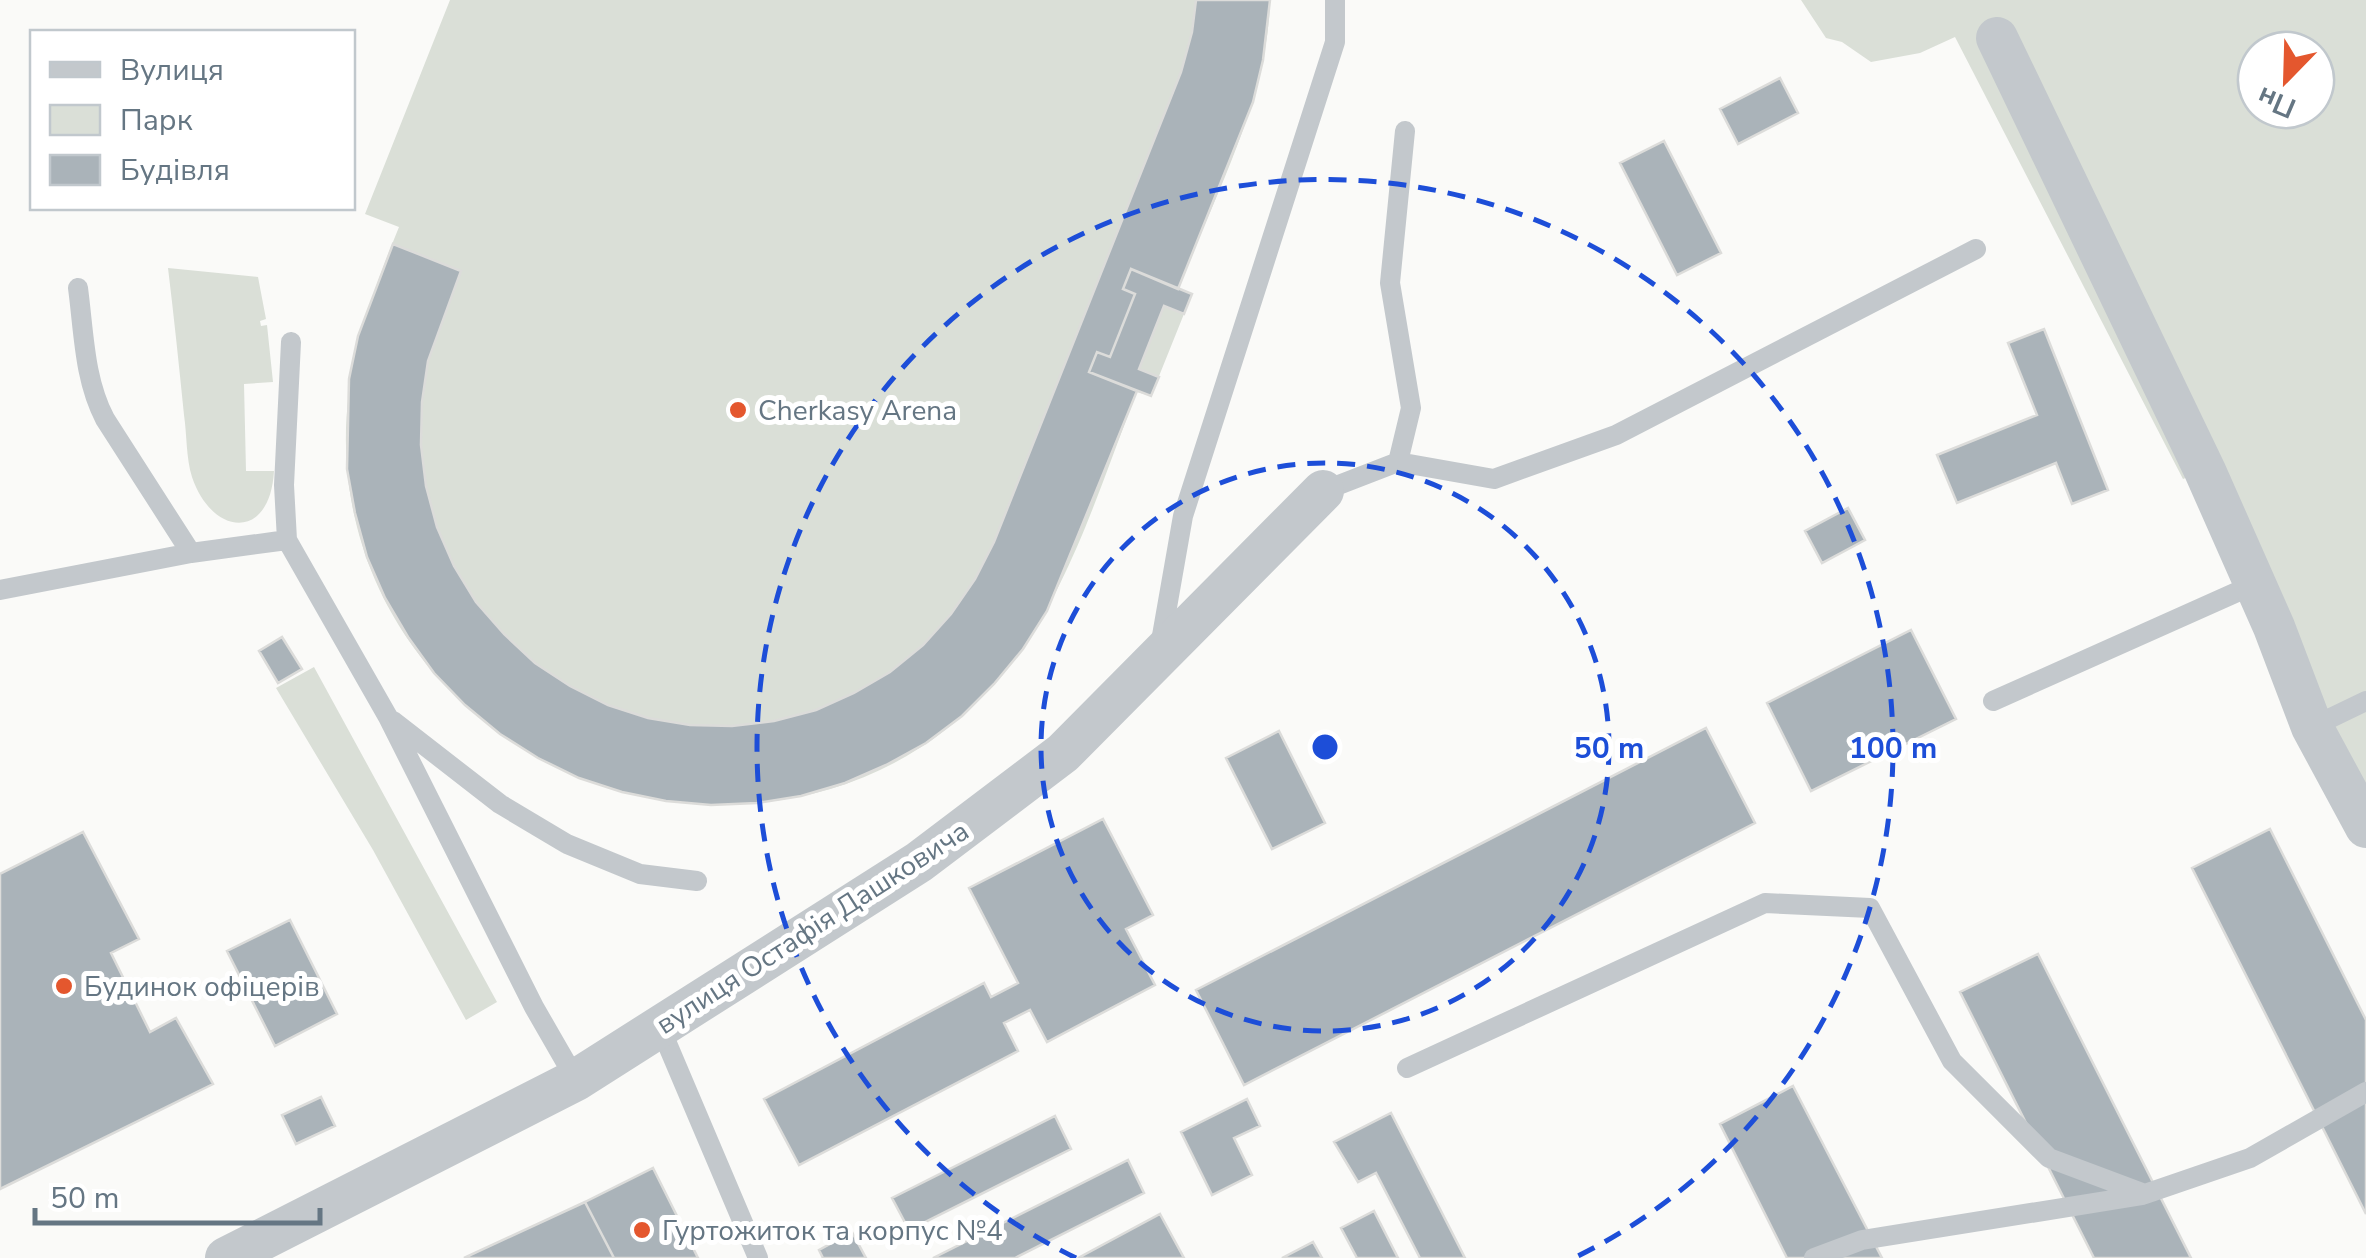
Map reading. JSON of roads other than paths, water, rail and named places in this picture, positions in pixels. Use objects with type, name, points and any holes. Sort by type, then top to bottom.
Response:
[{"type":"street","points":[[1997,38],[2197,454],[2312,727],[2366,827]]},
{"type":"street","name":"вулиця Остафія Дашковича","points":[[244,1254],[576,1080],[920,862],[1064,752],[1323,490]]},
{"type":"lane","points":[[1158,658],[1183,516],[1335,42],[1335,0]]},
{"type":"lane","points":[[1398,462],[1411,408],[1390,283],[1405,131]]},
{"type":"lane","points":[[1323,490],[1398,462],[1494,479],[1616,435],[1976,249]]},
{"type":"lane","points":[[78,288],[94,397],[191,552]]},
{"type":"lane","points":[[291,342],[284,485],[287,540],[388,717],[534,1007],[576,1080]]},
{"type":"lane","points":[[0,590],[191,552],[287,540]]},
{"type":"lane","points":[[1993,701],[2255,584]]},
{"type":"lane","points":[[2312,727],[2366,701]]},
{"type":"lane","points":[[388,717],[500,804],[567,844],[640,874],[697,881]]},
{"type":"lane","points":[[1406,1068],[1765,904],[1870,908],[1952,1061],[2050,1158],[2145,1194]]},
{"type":"lane","points":[[660,1027],[758,1258]]},
{"type":"lane","points":[[1814,1258],[1862,1240],[2145,1194],[2250,1158],[2366,1092]]},
{"type":"place","name":"Cherkasy Arena","points":[[738,410]]},
{"type":"place","name":"Будинок офіцерів","points":[[64,986]]},
{"type":"place","name":"Гуртожиток та корпус №4","points":[[642,1230]]}]
